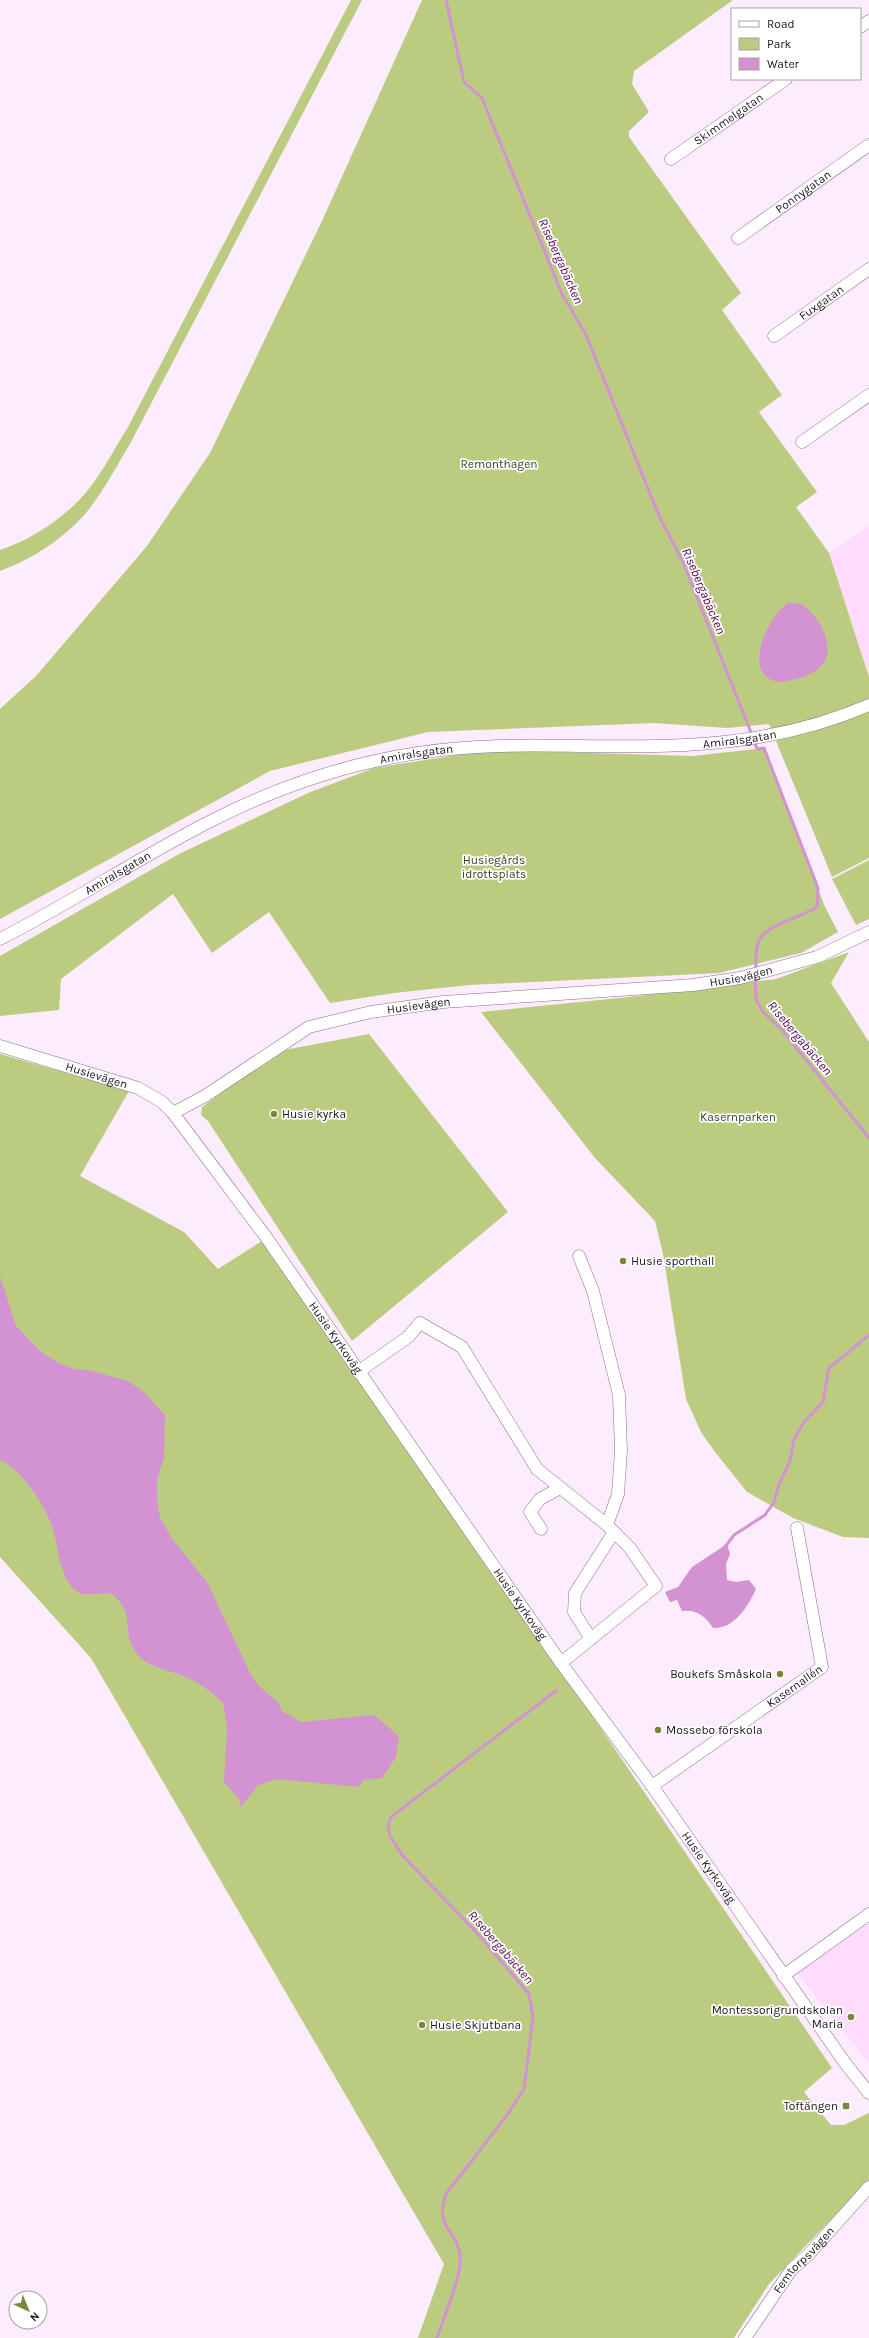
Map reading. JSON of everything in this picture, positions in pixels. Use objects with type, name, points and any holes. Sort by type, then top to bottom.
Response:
[{"type":"street","name":"Skimmelgatan","points":[[671,159],[785,80]]},
{"type":"street","name":"Ponnygatan","points":[[738,238],[869,145]]},
{"type":"street","name":"Fuxgatan","points":[[774,336],[869,269]]},
{"type":"street","points":[[802,442],[869,395]]},
{"type":"street","name":"Amiralsgatan","points":[[0,939],[209,822],[294,784],[334,771],[419,753],[488,746],[684,746],[741,740],[848,715],[869,705]]},
{"type":"street","name":"Husievägen","points":[[0,1046],[138,1088],[162,1102],[173,1113],[205,1096],[309,1027],[371,1012],[471,1000],[505,999],[693,985],[740,978],[817,957],[849,943],[869,932]]},
{"type":"street","name":"Husie Kyrkoväg","points":[[173,1113],[266,1237],[358,1372],[561,1663],[652,1786],[746,1918],[783,1976],[844,2063],[869,2093]]},
{"type":"street","points":[[579,1256],[592,1291],[619,1395],[621,1451],[618,1494],[611,1529],[575,1593],[574,1612],[591,1639]]},
{"type":"street","points":[[358,1372],[408,1337],[420,1323],[462,1347],[537,1469],[611,1529],[630,1548],[656,1586],[561,1663]]},
{"type":"street","points":[[542,1529],[530,1512],[540,1499],[560,1488]]},
{"type":"street","name":"Kasernallén","points":[[652,1786],[822,1667],[797,1528]]},
{"type":"street","points":[[783,1976],[869,1914]]},
{"type":"street","name":"Femtorpsvägen","points":[[745,2338],[791,2270],[809,2254],[869,2187]]},
{"type":"shaded area","points":[[869,526],[869,677],[829,553]]},
{"type":"shaded area","name":"Montessorigrundskolan Maria","points":[[869,1920],[869,2062],[868,2062],[797,1973]]},
{"type":"green space","points":[[351,0],[362,0],[131,442],[106,484],[90,508],[61,537],[25,560],[0,571],[0,550],[25,540],[37,533],[70,509],[88,490],[109,459],[128,427]]},
{"type":"green space","name":"Remonthagen","points":[[422,0],[733,0],[634,71],[632,84],[649,112],[629,131],[629,137],[741,293],[722,310],[782,395],[759,412],[817,492],[796,507],[829,553],[869,677],[869,858],[832,877],[769,724],[727,728],[655,723],[428,732],[270,771],[0,919],[0,709],[36,676],[147,546],[210,453],[321,223]]},
{"type":"green space","name":"Husiegårds idrottsplats","points":[[764,748],[825,907],[838,932],[801,953],[719,973],[469,985],[394,993],[330,1003],[269,912],[212,953],[173,894],[61,979],[59,1010],[0,1016],[0,956],[179,854],[308,793],[374,768],[489,750],[693,756]]},
{"type":"green space","points":[[869,860],[869,919],[856,925],[832,879]]},
{"type":"green space","name":"Kasernparken","points":[[849,952],[831,983],[869,1042],[869,1538],[843,1537],[793,1518],[747,1492],[715,1452],[701,1432],[686,1399],[663,1254],[655,1221],[595,1158],[481,1012],[629,997],[776,979]]},
{"type":"green space","points":[[369,1034],[508,1212],[352,1341],[208,1121],[201,1115],[202,1107],[279,1051]]},
{"type":"green space","points":[[0,1054],[129,1091],[80,1176],[184,1232],[218,1269],[262,1241],[378,1401],[832,2068],[804,2092],[831,2125],[844,2125],[869,2113],[869,2180],[769,2284],[734,2338],[418,2338],[444,2264],[91,1658],[0,1557]]},
{"type":"water","points":[[788,603],[803,605],[813,615],[822,629],[828,651],[822,665],[812,673],[801,678],[780,682],[768,678],[761,669],[759,658],[766,632],[780,610]]},
{"type":"water","points":[[0,1276],[16,1326],[41,1352],[61,1364],[74,1369],[88,1370],[128,1381],[144,1392],[165,1415],[164,1458],[157,1480],[157,1500],[160,1518],[173,1540],[207,1582],[251,1675],[259,1686],[278,1702],[282,1711],[301,1722],[374,1715],[399,1736],[396,1757],[382,1778],[364,1780],[358,1787],[277,1779],[258,1785],[241,1807],[239,1799],[224,1782],[227,1727],[223,1703],[211,1692],[197,1683],[182,1675],[155,1666],[143,1660],[132,1647],[124,1609],[111,1593],[83,1594],[75,1590],[69,1583],[60,1562],[53,1529],[42,1504],[30,1486],[15,1470],[0,1460]]},
{"type":"water","points":[[727,1544],[730,1554],[726,1564],[727,1580],[736,1582],[749,1580],[756,1589],[749,1603],[734,1621],[721,1627],[713,1628],[700,1614],[692,1611],[682,1611],[677,1600],[670,1602],[665,1592],[678,1587],[692,1567]]},
{"type":"waterway","name":"Risebergabäcken","points":[[446,0],[464,82],[482,98],[562,294],[586,335],[660,518],[683,562],[752,735]]},
{"type":"waterway","name":"Risebergabäcken","points":[[754,740],[757,749],[764,748],[818,888],[817,907],[775,926],[762,936],[756,949],[756,971]]},
{"type":"waterway","name":"Risebergabäcken","points":[[755,977],[756,999],[763,1012],[782,1030],[869,1138]]},
{"type":"waterway","name":"Risebergabäcken","points":[[725,1547],[734,1535],[765,1515],[774,1502],[779,1484],[790,1461],[794,1439],[804,1422],[823,1402],[829,1368],[869,1335]]},
{"type":"waterway","name":"Risebergabäcken","points":[[437,2338],[456,2284],[460,2263],[458,2246],[444,2222],[443,2206],[446,2194],[508,2114],[524,2089],[533,2017],[529,1994],[477,1933],[402,1855],[390,1836],[388,1826],[391,1817],[557,1690]]},
{"type":"place","name":"Husie kyrka","points":[[274,1114]]},
{"type":"place","name":"Husie sporthall","points":[[623,1261]]},
{"type":"place","name":"Boukefs Småskola","points":[[780,1674]]},
{"type":"place","name":"Mossebo förskola","points":[[658,1730]]},
{"type":"place","name":"Montessorigrundskolan Maria","points":[[851,2017]]},
{"type":"place","name":"Husie Skjutbana","points":[[422,2025]]},
{"type":"place","name":"Toftängen","points":[[846,2106]]}]
